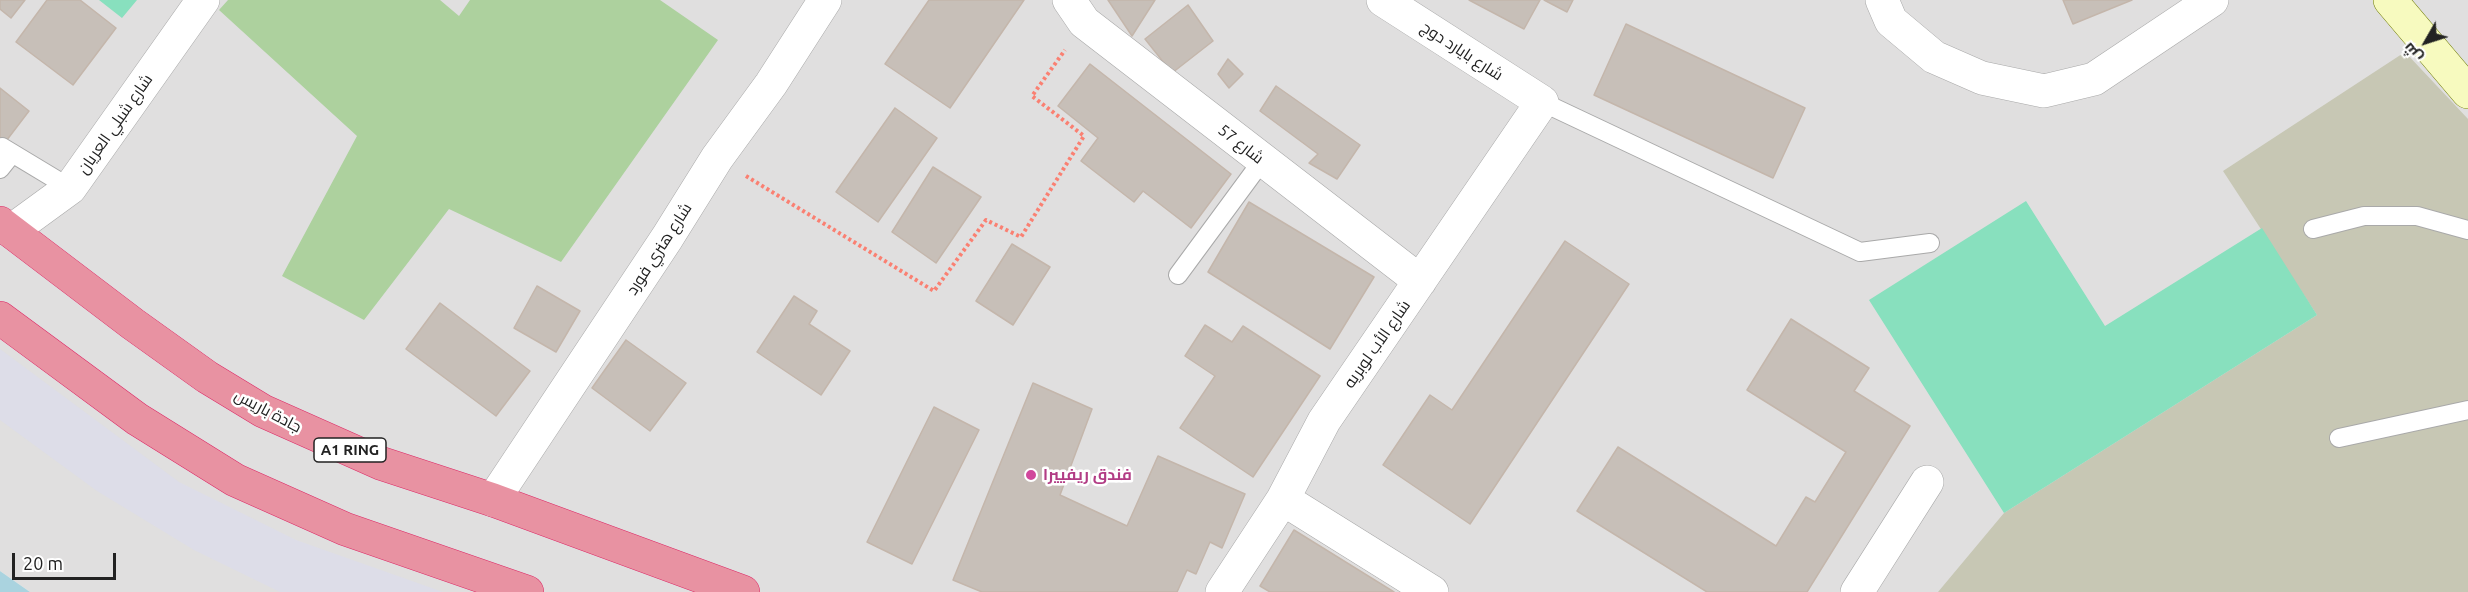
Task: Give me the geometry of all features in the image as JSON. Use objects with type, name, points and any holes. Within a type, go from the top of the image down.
[{"type":"highway","name":"جادة باريس","points":[[5,227],[188,363],[263,411],[380,463],[493,500],[743,592]]},
{"type":"highway","points":[[0,318],[137,419],[235,480],[345,529],[527,592]]},
{"type":"street","name":"شارع شبلي العريان","points":[[5,227],[70,188],[203,0]]},
{"type":"street","name":"شارع بايارد دوج","points":[[1383,0],[1542,102]]},
{"type":"street","points":[[1882,0],[1892,21],[1935,57],[1983,78],[2044,91],[2094,79],[2212,0]]},
{"type":"street","points":[[2390,0],[2468,92]]},
{"type":"street","name":"شارع هنري فورد","points":[[493,500],[667,238],[717,158],[771,84],[812,4]]},
{"type":"street","name":"شارع 57","points":[[1077,11],[1262,161],[1420,281]]},
{"type":"street","name":"شارع الأب لوبريه","points":[[1222,592],[1283,499],[1324,421],[1542,102]]},
{"type":"street","points":[[1857,592],[1927,482]]},
{"type":"street","points":[[1283,499],[1432,592]]},
{"type":"lane","points":[[1542,102],[1860,252],[1930,243]]},
{"type":"lane","points":[[0,169],[7,150],[70,188]]},
{"type":"lane","points":[[1178,275],[1262,161]]},
{"type":"lane","points":[[2313,230],[2364,216],[2417,216],[2468,230]]},
{"type":"lane","points":[[2339,438],[2468,410]]},
{"type":"path","points":[[717,158],[934,291],[986,220],[1021,237],[1084,136],[1032,96],[1077,11]]},
{"type":"shaded area","points":[[0,0],[2468,0],[2468,592],[30,592],[0,571]]},
{"type":"shaded area","points":[[2405,52],[2468,119],[2468,592],[1938,592],[2004,513],[2317,315],[2223,171]]},
{"type":"shaded area","points":[[0,349],[179,482],[296,540],[443,592],[280,592],[194,550],[97,491],[0,420]]},
{"type":"green space","points":[[99,0],[137,0],[122,18]]},
{"type":"green space","points":[[228,0],[440,0],[459,16],[470,0],[660,0],[718,40],[561,262],[449,209],[364,320],[282,276],[357,136],[219,10]]},
{"type":"green space","points":[[2026,201],[2105,326],[2262,228],[2317,315],[2004,513],[1869,300]]},
{"type":"water","points":[[0,571],[30,592],[0,592]]},
{"type":"building","points":[[0,0],[25,0],[11,18],[0,9]]},
{"type":"building","points":[[47,0],[80,0],[116,28],[73,85],[16,42]]},
{"type":"building","points":[[929,0],[1024,0],[950,108],[885,64]]},
{"type":"building","points":[[1108,0],[1155,0],[1132,36]]},
{"type":"building","points":[[1469,0],[1540,0],[1524,29]]},
{"type":"building","points":[[1544,0],[1573,0],[1567,12]]},
{"type":"building","points":[[2063,0],[2132,0],[2073,24]]},
{"type":"building","points":[[1188,5],[1213,41],[1172,73],[1145,39]]},
{"type":"building","points":[[1626,24],[1805,108],[1773,178],[1594,95]]},
{"type":"building","points":[[1228,59],[1243,74],[1229,88],[1218,74]]},
{"type":"building","points":[[1090,64],[1231,174],[1191,228],[1143,191],[1134,202],[1081,161],[1098,138],[1058,106]]},
{"type":"building","points":[[1276,86],[1360,145],[1337,179],[1309,163],[1318,154],[1260,111]]},
{"type":"building","points":[[0,88],[29,111],[0,149]]},
{"type":"building","points":[[895,108],[937,138],[878,222],[836,192]]},
{"type":"building","points":[[933,167],[981,197],[936,263],[892,232]]},
{"type":"building","points":[[1249,202],[1374,277],[1330,349],[1208,272]]},
{"type":"building","points":[[1565,241],[1629,284],[1470,524],[1383,465],[1430,395],[1452,410]]},
{"type":"building","points":[[1012,244],[1050,267],[1013,325],[976,301]]},
{"type":"building","points":[[537,286],[580,311],[556,352],[514,328]]},
{"type":"building","points":[[794,296],[817,311],[809,324],[850,351],[821,395],[757,352]]},
{"type":"building","points":[[440,303],[530,371],[496,416],[406,349]]},
{"type":"building","points":[[1791,319],[1869,368],[1854,391],[1910,426],[1807,592],[1707,592],[1577,511],[1618,447],[1776,546],[1806,497],[1815,502],[1846,452],[1747,390]]},
{"type":"building","points":[[1205,325],[1232,342],[1243,326],[1320,376],[1253,477],[1180,428],[1215,376],[1185,356]]},
{"type":"building","points":[[626,340],[686,383],[650,431],[592,388]]},
{"type":"building","name":"فندق ريفييرا","points":[[1033,383],[1092,409],[1060,495],[1127,526],[1158,456],[1245,494],[1222,548],[1210,542],[1196,574],[1187,570],[1177,592],[982,592],[953,580]]},
{"type":"building","points":[[934,407],[979,430],[912,564],[867,542]]},
{"type":"building","points":[[1294,530],[1394,592],[1270,592],[1260,586]]},
{"type":"place","name":"فندق ريفييرا","points":[[1031,475]]}]
